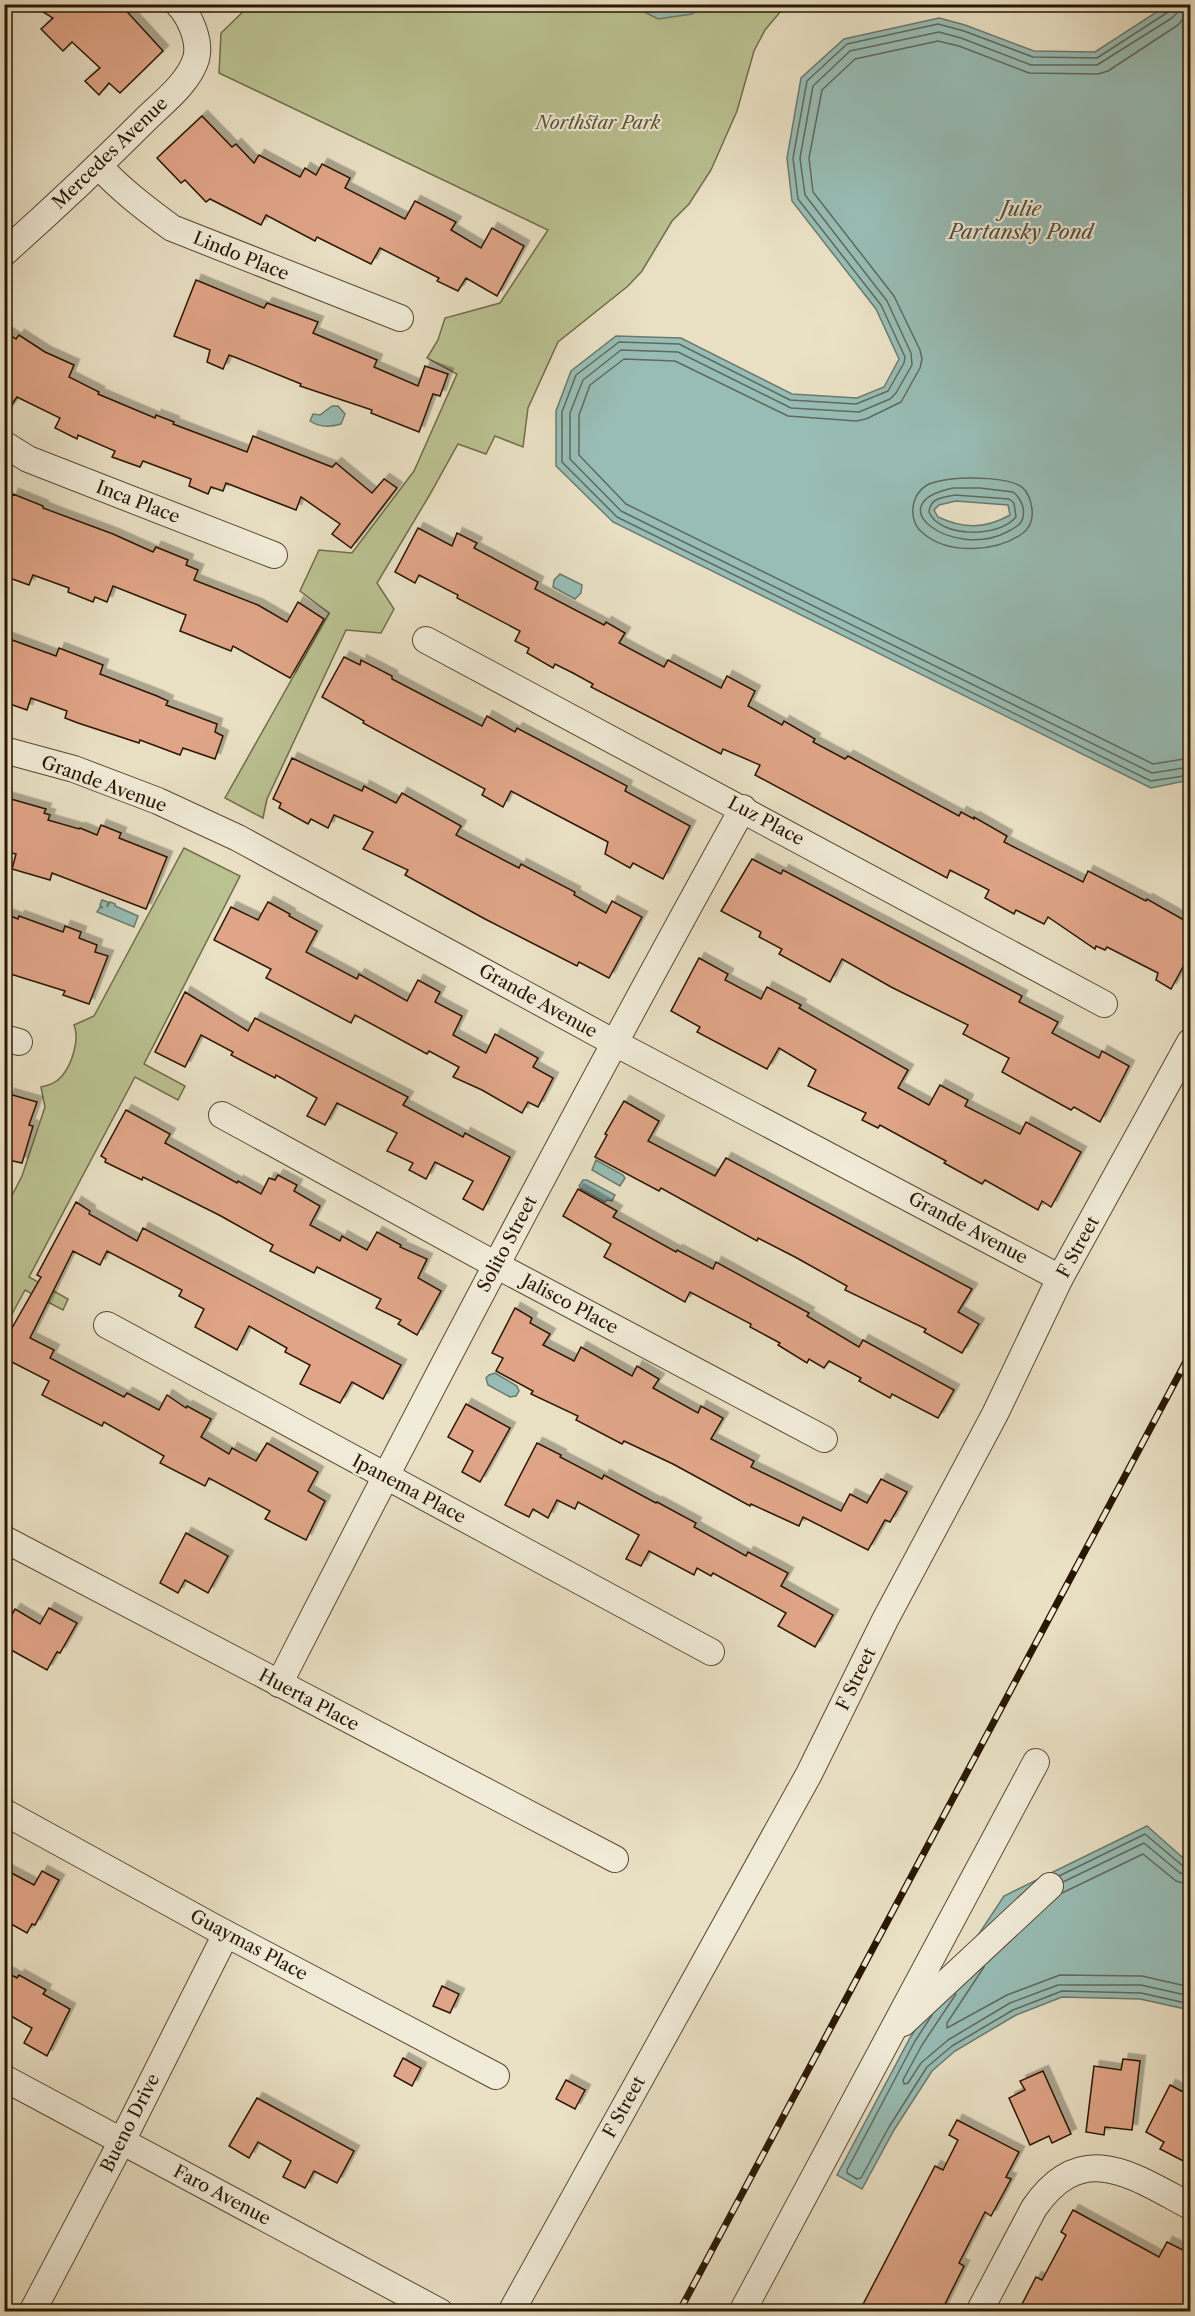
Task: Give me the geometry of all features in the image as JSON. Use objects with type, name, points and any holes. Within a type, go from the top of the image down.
[{"type":"street","name":"Mercedes Avenue","points":[[4,253],[99,166],[186,80],[197,58],[196,42],[191,24],[178,4]]},
{"type":"street","name":"Lindo Place","points":[[99,166],[112,181],[146,210],[172,228],[400,318]]},
{"type":"street","name":"Inca Place","points":[[4,444],[28,459],[274,555]]},
{"type":"street","name":"Luz Place","points":[[426,640],[743,808],[1104,1004]]},
{"type":"street","name":"Grande Avenue","points":[[4,750],[74,769],[158,801],[238,838],[613,1042],[1060,1278]]},
{"type":"street","name":"Solito Street","points":[[279,1684],[385,1476],[613,1042],[743,808]]},
{"type":"street","name":"F Street","points":[[511,2312],[809,1774],[885,1620],[995,1414],[1060,1278],[1191,1042]]},
{"type":"street","name":"Jalisco Place","points":[[222,1115],[496,1265],[824,1439]]},
{"type":"street","name":"Ipanema Place","points":[[107,1325],[711,1652]]},
{"type":"street","name":"Huerta Place","points":[[4,1539],[615,1859]]},
{"type":"street","points":[[742,2312],[1035,1762]]},
{"type":"street","name":"Guaymas Place","points":[[4,1812],[226,1934],[496,2076]]},
{"type":"street","points":[[889,2037],[1050,1886]]},
{"type":"street","name":"Bueno Drive","points":[[32,2312],[122,2141],[226,1934]]},
{"type":"street","name":"Faro Avenue","points":[[4,2078],[440,2312]]},
{"type":"street","points":[[979,2312],[1043,2194],[1056,2182],[1071,2174],[1087,2168],[1126,2172],[1191,2206]]},
{"type":"green space","name":"Northstar Park","points":[[250,5],[791,5],[781,11],[765,30],[754,51],[737,111],[711,170],[689,204],[672,221],[642,271],[628,286],[558,342],[528,408],[523,447],[495,436],[486,454],[458,444],[377,583],[394,609],[381,633],[346,630],[267,799],[263,818],[225,798],[329,613],[300,591],[319,550],[352,553],[414,471],[457,374],[427,358],[438,340],[445,318],[500,303],[548,230],[219,73],[221,33]]},
{"type":"green space","points":[[184,848],[240,876],[144,1064],[185,1086],[178,1100],[135,1077],[29,1277],[68,1299],[63,1310],[25,1290],[5,1327],[5,1209],[22,1176],[45,1107],[41,1087],[55,1082],[66,1071],[75,1044],[74,1025],[94,1016]]},
{"type":"water","name":"Julie Partansky Pond","points":[[1169,4],[1190,5],[1190,780],[1151,788],[613,522],[556,466],[556,411],[571,371],[616,336],[681,338],[792,394],[857,398],[884,387],[899,359],[876,309],[792,201],[787,158],[801,78],[844,39],[939,18],[965,25],[1034,51],[1095,52]],"holes":[[[956,501],[1008,505],[1010,515],[992,523],[974,526],[948,521],[938,517],[934,510],[939,505]]]},
{"type":"water","points":[[631,5],[705,5],[692,14],[658,19]]},
{"type":"water","points":[[332,406],[338,406],[345,414],[341,424],[325,426],[310,421],[313,414],[320,415]]},
{"type":"water","points":[[560,574],[582,585],[581,593],[575,599],[553,587],[554,580]]},
{"type":"water","points":[[102,900],[108,902],[107,907],[110,902],[138,916],[134,927],[97,912],[100,907],[103,908],[100,905]]},
{"type":"water","points":[[596,1160],[623,1175],[625,1178],[620,1186],[592,1170]]},
{"type":"water","points":[[583,1180],[615,1195],[612,1201],[605,1202],[581,1189],[579,1186]]},
{"type":"water","points":[[495,1373],[517,1386],[519,1391],[516,1396],[510,1397],[488,1385],[486,1378]]},
{"type":"water","points":[[1147,1826],[1190,1864],[1190,2010],[1140,1999],[1062,1997],[1016,2015],[955,2051],[932,2071],[894,2130],[862,2189],[837,2175],[910,2038],[1004,1896]]},
{"type":"building","points":[[30,4],[120,4],[163,51],[120,93],[109,83],[99,95],[85,81],[100,68],[72,42],[63,51],[41,29],[53,18]]},
{"type":"building","points":[[202,116],[232,147],[236,144],[254,163],[259,155],[300,177],[305,168],[316,175],[322,164],[350,178],[345,188],[405,219],[415,201],[456,222],[451,230],[481,248],[492,228],[524,246],[497,296],[466,278],[458,291],[437,281],[439,278],[380,248],[371,264],[317,237],[315,241],[266,215],[261,225],[210,199],[206,202],[185,180],[181,183],[157,158]]},
{"type":"building","points":[[196,280],[264,308],[267,303],[318,322],[313,333],[377,360],[374,367],[418,386],[425,366],[448,374],[440,396],[433,394],[419,432],[371,413],[372,410],[300,386],[301,384],[229,355],[223,369],[207,362],[210,350],[174,336]]},
{"type":"building","points":[[4,331],[16,339],[19,335],[45,352],[74,365],[69,377],[99,392],[98,394],[155,418],[156,415],[174,422],[173,424],[247,452],[253,436],[332,467],[336,463],[372,493],[384,479],[397,488],[351,548],[332,534],[340,524],[301,497],[296,510],[226,483],[223,491],[211,487],[208,494],[189,486],[191,479],[143,461],[140,467],[112,457],[115,451],[78,435],[77,439],[55,428],[60,418],[17,397],[4,416]]},
{"type":"building","points":[[13,494],[153,552],[156,547],[188,560],[186,565],[198,570],[194,580],[258,605],[287,622],[298,602],[324,619],[290,678],[233,646],[231,651],[180,631],[186,615],[113,586],[107,602],[95,597],[93,602],[68,592],[69,588],[33,575],[29,585],[4,576],[4,515]]},
{"type":"building","points":[[418,528],[452,546],[457,533],[477,543],[474,548],[538,582],[535,589],[604,625],[606,622],[625,633],[619,643],[664,667],[668,660],[721,688],[727,676],[755,691],[748,706],[782,725],[784,721],[815,739],[813,742],[845,759],[848,756],[959,816],[961,812],[974,819],[974,817],[1007,836],[1004,842],[1083,882],[1088,871],[1146,901],[1147,899],[1191,924],[1191,952],[1171,989],[1156,980],[1158,973],[1107,947],[1105,950],[1096,946],[1095,949],[1048,917],[1044,924],[1016,910],[1014,914],[985,898],[989,890],[950,870],[947,878],[755,775],[760,765],[723,749],[721,754],[591,687],[593,684],[573,673],[555,664],[553,668],[527,653],[529,648],[515,641],[520,631],[419,575],[415,583],[395,572]]},
{"type":"building","points":[[4,637],[56,656],[59,648],[103,665],[100,674],[168,701],[166,705],[217,724],[215,732],[223,736],[215,759],[183,748],[180,755],[140,740],[139,743],[78,723],[65,718],[67,711],[31,698],[27,710],[4,702]]},
{"type":"building","points":[[344,657],[360,665],[361,660],[392,676],[392,679],[482,726],[487,716],[515,732],[517,728],[627,786],[625,791],[690,826],[663,879],[633,863],[630,868],[605,854],[608,842],[511,791],[503,807],[482,795],[485,789],[363,723],[364,721],[322,697]]},
{"type":"building","points":[[292,758],[362,791],[364,786],[396,803],[402,793],[461,826],[456,835],[519,868],[521,864],[575,892],[574,895],[606,913],[612,901],[642,917],[609,978],[579,962],[577,966],[405,875],[408,870],[363,849],[373,832],[334,815],[328,828],[311,819],[308,824],[279,808],[281,803],[273,799]]},
{"type":"building","points":[[4,797],[46,809],[44,813],[50,815],[48,820],[97,835],[101,825],[121,833],[119,838],[167,857],[146,909],[52,873],[50,880],[12,869],[16,854],[4,851]]},
{"type":"building","points":[[752,859],[781,874],[783,870],[1022,996],[1019,1002],[1058,1022],[1052,1033],[1099,1058],[1102,1051],[1129,1066],[1100,1122],[1074,1107],[1071,1110],[1002,1072],[1009,1058],[963,1034],[968,1025],[891,987],[842,959],[830,982],[779,954],[782,949],[759,937],[761,932],[721,911]]},
{"type":"building","points":[[268,902],[317,931],[306,952],[357,979],[359,974],[407,1001],[418,980],[440,992],[435,1002],[462,1016],[453,1035],[486,1053],[495,1034],[538,1058],[533,1067],[553,1078],[538,1107],[528,1102],[522,1113],[482,1090],[453,1077],[459,1067],[429,1051],[427,1054],[355,1015],[351,1023],[266,978],[271,969],[214,940],[231,907],[258,920]]},
{"type":"building","points":[[8,915],[18,919],[19,916],[63,932],[65,926],[81,932],[79,938],[97,945],[95,952],[108,956],[89,1004],[63,995],[65,991],[4,972],[4,927]]},
{"type":"building","points":[[699,958],[728,974],[725,980],[761,999],[767,987],[801,1005],[799,1008],[908,1070],[898,1088],[929,1105],[940,1085],[968,1100],[965,1106],[1020,1134],[1026,1122],[1081,1152],[1051,1207],[1042,1201],[1038,1210],[985,1180],[982,1184],[944,1163],[946,1161],[880,1125],[878,1128],[862,1120],[866,1113],[808,1086],[816,1070],[779,1048],[767,1069],[697,1032],[700,1027],[671,1011]]},
{"type":"building","points":[[185,992],[248,1031],[255,1018],[408,1097],[403,1105],[463,1137],[465,1133],[510,1157],[483,1210],[463,1199],[473,1181],[435,1162],[426,1179],[409,1170],[413,1163],[387,1151],[397,1133],[337,1103],[325,1125],[307,1116],[317,1098],[276,1075],[275,1078],[231,1055],[233,1052],[201,1035],[185,1067],[155,1052]]},
{"type":"building","points":[[9,1094],[37,1102],[29,1125],[33,1126],[22,1163],[4,1159],[4,1098],[7,1099]]},
{"type":"building","points":[[624,1101],[659,1121],[648,1141],[715,1176],[726,1158],[972,1289],[958,1312],[979,1324],[962,1353],[924,1332],[926,1329],[845,1290],[847,1286],[795,1257],[758,1238],[757,1241],[661,1188],[659,1191],[595,1157]]},
{"type":"building","points":[[126,1110],[170,1134],[165,1143],[261,1194],[269,1178],[275,1180],[278,1175],[297,1185],[294,1191],[320,1206],[310,1225],[340,1241],[342,1236],[367,1250],[377,1232],[401,1245],[400,1247],[427,1259],[418,1278],[441,1291],[417,1335],[398,1324],[401,1320],[376,1308],[381,1299],[317,1267],[314,1273],[270,1251],[273,1245],[219,1215],[143,1177],[142,1180],[105,1162],[106,1159],[101,1156]]},
{"type":"building","points":[[578,1189],[617,1211],[613,1217],[676,1252],[677,1250],[713,1269],[716,1262],[809,1313],[807,1316],[859,1347],[863,1340],[954,1390],[938,1418],[892,1394],[890,1398],[859,1381],[861,1378],[829,1361],[824,1368],[809,1359],[807,1363],[778,1345],[780,1343],[750,1327],[751,1324],[690,1292],[685,1302],[604,1257],[611,1244],[563,1216]]},
{"type":"building","points":[[76,1202],[90,1211],[89,1214],[137,1241],[143,1228],[401,1365],[383,1399],[352,1382],[340,1403],[300,1384],[310,1365],[285,1352],[287,1348],[249,1326],[237,1350],[195,1327],[204,1309],[179,1296],[182,1290],[107,1251],[100,1265],[73,1251],[30,1338],[54,1350],[50,1358],[124,1397],[127,1393],[159,1410],[167,1395],[186,1408],[187,1406],[211,1419],[201,1437],[229,1454],[232,1448],[256,1461],[267,1443],[318,1472],[308,1491],[325,1501],[306,1540],[265,1519],[270,1511],[209,1478],[205,1486],[160,1463],[164,1456],[104,1422],[102,1426],[42,1395],[49,1381],[4,1358],[4,1342],[41,1277],[37,1275]]},
{"type":"building","points":[[515,1308],[532,1318],[530,1323],[550,1334],[543,1345],[574,1361],[581,1347],[632,1376],[637,1366],[659,1379],[653,1388],[698,1413],[701,1406],[723,1418],[711,1439],[754,1461],[751,1467],[841,1511],[850,1494],[867,1503],[881,1479],[907,1492],[890,1522],[885,1520],[868,1550],[803,1517],[799,1526],[751,1504],[750,1506],[673,1464],[624,1441],[622,1444],[576,1420],[578,1416],[531,1394],[533,1391],[496,1371],[503,1358],[492,1353]]},
{"type":"building","points":[[466,1404],[510,1428],[480,1482],[462,1472],[473,1451],[448,1437]]},
{"type":"building","points":[[537,1443],[602,1479],[604,1475],[696,1523],[694,1527],[746,1556],[748,1552],[788,1573],[781,1586],[833,1615],[815,1647],[778,1626],[786,1613],[713,1573],[711,1576],[697,1568],[694,1575],[649,1551],[641,1566],[626,1559],[639,1535],[578,1502],[575,1509],[557,1500],[548,1518],[533,1509],[529,1517],[505,1505]]},
{"type":"building","points":[[186,1533],[228,1556],[208,1593],[185,1580],[178,1593],[160,1583]]},
{"type":"building","points":[[49,1608],[77,1623],[60,1653],[57,1652],[47,1670],[4,1646],[4,1628],[15,1609],[40,1624]]},
{"type":"building","points":[[4,1869],[34,1885],[42,1871],[59,1880],[35,1925],[32,1924],[27,1933],[4,1920]]},
{"type":"building","points":[[4,1971],[17,1978],[19,1975],[46,1990],[43,1994],[70,2009],[47,2056],[24,2043],[32,2028],[4,2012]]},
{"type":"building","points":[[442,1986],[459,1994],[450,2013],[433,2006]]},
{"type":"building","points":[[403,2058],[421,2068],[412,2086],[394,2076]]},
{"type":"building","points":[[1123,2059],[1140,2061],[1132,2130],[1105,2127],[1104,2135],[1086,2132],[1094,2066],[1121,2070]]},
{"type":"building","points":[[1043,2071],[1071,2134],[1052,2143],[1049,2136],[1030,2145],[1009,2098],[1025,2090],[1020,2081]]},
{"type":"building","points":[[566,2080],[585,2090],[575,2109],[556,2099]]},
{"type":"building","points":[[1170,2085],[1191,2096],[1191,2165],[1160,2149],[1164,2142],[1146,2132]]},
{"type":"building","points":[[257,2098],[354,2151],[337,2183],[314,2171],[305,2188],[283,2177],[291,2161],[258,2142],[249,2158],[229,2146]]},
{"type":"building","points":[[957,2120],[1019,2152],[1006,2177],[1011,2179],[991,2216],[985,2212],[959,2263],[964,2266],[941,2312],[859,2312],[935,2166],[943,2170],[958,2140],[949,2135]]},
{"type":"building","points":[[1073,2210],[1159,2257],[1167,2242],[1191,2254],[1191,2312],[1018,2312],[1036,2277],[1042,2280],[1066,2235],[1061,2232]]},
{"type":"railway","points":[[679,2312],[1190,1354]]}]
